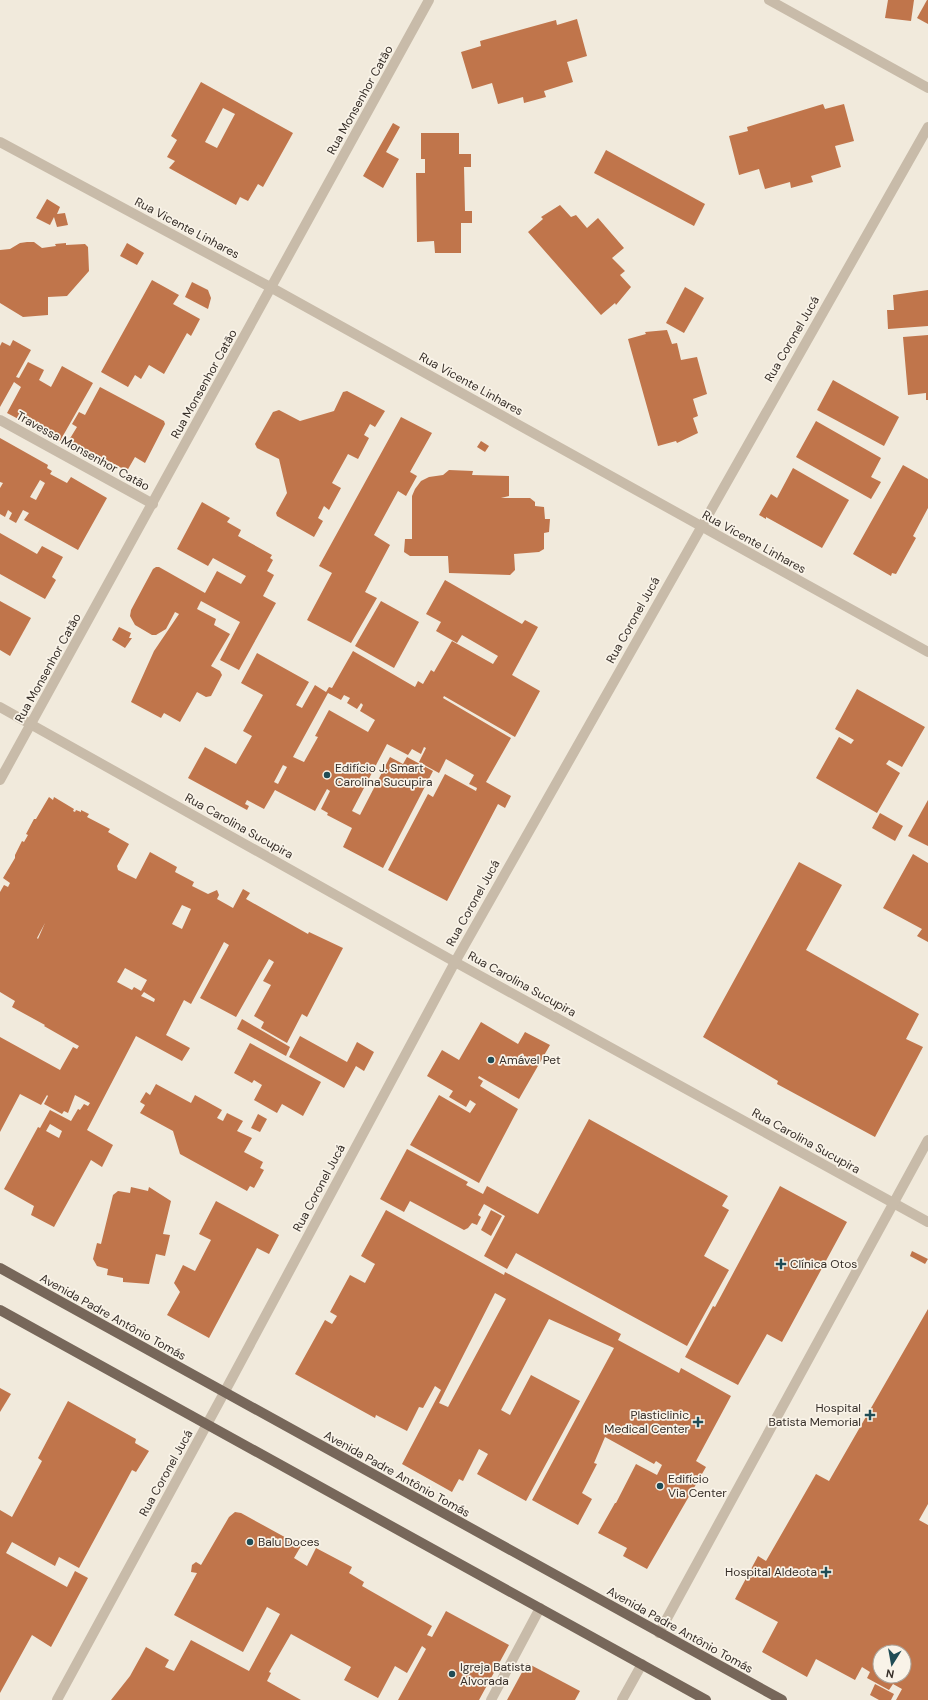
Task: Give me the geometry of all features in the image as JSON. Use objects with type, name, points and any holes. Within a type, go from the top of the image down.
[{"type":"main road","name":"Avenida Padre Antônio Tomás","points":[[0,1268],[224,1394],[782,1700]]},
{"type":"main road","points":[[0,1310],[706,1700]]},
{"type":"street","name":"Rua Monsenhor Catão","points":[[0,780],[430,0]]},
{"type":"street","points":[[769,0],[928,88]]},
{"type":"street","name":"Rua Coronel Jucá","points":[[57,1700],[224,1394],[455,962],[928,126]]},
{"type":"street","name":"Rua Vicente Linhares","points":[[0,142],[272,288],[700,527],[928,652]]},
{"type":"street","name":"Travessa Monsenhor Catão","points":[[0,420],[153,504]]},
{"type":"street","name":"Rua Carolina Sucupira","points":[[0,707],[455,962],[928,1222]]},
{"type":"street","points":[[659,1633],[928,1140]]},
{"type":"street","points":[[491,1700],[540,1608]]},
{"type":"street","points":[[622,1700],[642,1664]]},
{"type":"building","points":[[888,0],[914,0],[911,21],[885,18]]},
{"type":"building","points":[[928,0],[928,24],[917,18]]},
{"type":"building","points":[[577,19],[587,56],[567,62],[573,82],[544,91],[546,97],[524,103],[523,97],[498,104],[492,83],[472,89],[461,52],[481,46],[480,41],[556,20],[557,25]]},
{"type":"building","points":[[201,82],[293,133],[263,187],[258,184],[248,201],[240,197],[236,205],[169,168],[175,161],[167,157],[177,140],[171,136]],"holes":[[[223,108],[235,114],[217,148],[205,142]]]},
{"type":"building","points":[[823,104],[825,109],[844,104],[854,141],[835,146],[841,167],[811,176],[813,182],[791,188],[790,182],[765,189],[759,169],[739,175],[729,136],[748,131],[747,127]]},
{"type":"building","points":[[393,123],[400,127],[386,152],[399,159],[383,188],[363,176]]},
{"type":"building","points":[[421,133],[459,133],[459,154],[471,154],[471,167],[464,167],[465,211],[472,211],[472,223],[461,223],[461,253],[435,253],[434,241],[417,242],[416,173],[425,173],[425,159],[421,159]]},
{"type":"building","points":[[606,150],[705,204],[694,226],[594,173]]},
{"type":"building","points":[[47,199],[60,207],[57,214],[65,213],[68,225],[57,227],[54,217],[50,225],[36,218]]},
{"type":"building","points":[[560,205],[571,217],[576,215],[587,228],[598,218],[624,248],[612,258],[625,271],[620,275],[631,287],[616,305],[615,303],[601,315],[528,232],[543,219],[541,217]]},
{"type":"building","points":[[34,242],[42,248],[56,246],[55,244],[66,243],[66,245],[85,244],[88,247],[89,271],[67,296],[48,297],[48,315],[23,317],[0,303],[0,250],[10,249],[20,243]]},
{"type":"building","points":[[127,243],[144,253],[137,265],[120,256]]},
{"type":"building","points":[[152,280],[179,295],[173,304],[200,319],[191,336],[187,333],[164,374],[149,365],[141,379],[135,375],[128,387],[101,372]]},
{"type":"building","points":[[192,282],[208,290],[211,298],[208,309],[185,297]]},
{"type":"building","points":[[685,287],[704,298],[684,333],[666,323]]},
{"type":"building","points":[[928,290],[928,326],[888,329],[887,310],[894,310],[893,295]]},
{"type":"building","points":[[667,330],[672,344],[677,343],[681,360],[697,357],[707,394],[693,399],[698,416],[693,418],[698,433],[677,443],[676,441],[658,446],[628,339],[646,334],[645,332]]},
{"type":"building","points":[[928,335],[928,400],[926,400],[926,393],[908,395],[903,337]]},
{"type":"building","points":[[13,340],[31,350],[16,377],[19,378],[28,362],[44,370],[39,380],[51,387],[62,366],[93,383],[60,441],[7,413],[21,387],[14,382],[0,407],[0,346],[2,342],[10,346]]},
{"type":"building","points":[[833,380],[899,417],[884,446],[817,410]]},
{"type":"building","points":[[100,387],[164,421],[165,424],[145,463],[135,457],[127,471],[90,451],[86,455],[66,445],[77,427],[72,424],[79,412],[85,415]]},
{"type":"building","points":[[347,391],[385,411],[375,427],[370,424],[364,435],[369,438],[358,459],[348,454],[332,483],[341,488],[329,510],[324,506],[318,518],[323,521],[314,537],[277,516],[276,513],[287,493],[279,459],[257,448],[255,444],[273,412],[279,410],[300,421],[334,411],[343,392]]},
{"type":"building","points":[[401,417],[432,433],[410,472],[417,476],[406,496],[398,491],[374,535],[390,545],[365,592],[377,598],[351,643],[307,620],[332,573],[319,566]]},
{"type":"building","points":[[816,421],[881,458],[871,477],[881,482],[871,499],[796,457]]},
{"type":"building","points":[[0,438],[48,465],[47,468],[52,471],[50,474],[67,483],[71,477],[107,498],[78,550],[24,520],[29,513],[23,510],[16,523],[9,519],[12,513],[8,510],[5,517],[0,514],[0,488],[3,483],[0,482]],"holes":[[[40,480],[45,483],[36,500],[30,497]]]},
{"type":"building","points":[[481,441],[489,446],[485,452],[477,447]]},
{"type":"building","points":[[903,465],[928,479],[928,508],[913,536],[916,538],[896,574],[892,573],[891,576],[853,554]]},
{"type":"building","points":[[793,468],[849,500],[822,548],[766,517],[766,519],[759,515],[771,494],[777,498]]},
{"type":"building","points":[[449,470],[473,471],[472,475],[509,476],[509,496],[501,498],[530,498],[535,502],[535,506],[544,507],[545,519],[550,519],[549,532],[544,533],[544,549],[539,552],[514,554],[515,570],[510,575],[449,573],[448,556],[410,556],[404,552],[405,539],[412,539],[412,496],[415,489],[421,481],[429,477],[443,475]]},
{"type":"building","points":[[202,502],[230,518],[227,522],[241,530],[238,536],[272,555],[270,558],[273,560],[267,571],[274,575],[263,596],[276,603],[239,670],[220,660],[240,622],[201,601],[197,609],[216,619],[214,625],[230,634],[211,666],[220,671],[222,675],[211,696],[206,697],[197,692],[180,722],[164,713],[161,718],[131,702],[154,651],[179,614],[175,612],[166,629],[156,635],[152,635],[135,625],[130,616],[131,610],[153,569],[156,567],[159,567],[205,593],[217,571],[241,584],[246,576],[213,558],[208,566],[177,549]]},
{"type":"building","points":[[0,533],[37,554],[42,546],[63,557],[52,577],[56,580],[45,599],[0,574]]},
{"type":"building","points":[[445,580],[522,624],[525,620],[538,627],[512,675],[540,691],[515,737],[444,696],[443,698],[511,738],[486,782],[511,796],[505,808],[498,804],[447,901],[388,870],[428,794],[433,797],[445,774],[476,791],[477,788],[469,784],[474,775],[446,759],[439,773],[419,762],[426,748],[424,747],[421,754],[412,749],[408,755],[387,744],[352,811],[360,815],[390,757],[403,764],[407,757],[433,771],[383,868],[343,847],[352,828],[327,815],[328,813],[321,809],[330,791],[327,789],[315,811],[275,790],[264,809],[247,800],[245,804],[249,806],[247,810],[188,778],[205,747],[236,764],[252,736],[243,731],[263,695],[241,683],[257,653],[309,682],[296,705],[302,708],[315,685],[326,692],[329,687],[332,688],[353,651],[415,687],[418,681],[423,684],[431,670],[434,672],[452,641],[493,664],[498,656],[462,635],[457,643],[436,631],[441,622],[426,614]],"holes":[[[328,693],[341,700],[344,695],[350,698],[347,703],[357,709],[361,703],[363,705],[360,711],[375,720],[368,732],[329,710],[315,736],[318,737],[304,762],[293,757]],[[283,765],[287,767],[278,784],[274,782]]]},
{"type":"building","points":[[0,601],[31,618],[10,656],[0,650]]},
{"type":"building","points":[[381,601],[419,622],[394,668],[355,646]]},
{"type":"building","points":[[119,627],[131,633],[129,638],[132,638],[125,648],[112,640]]},
{"type":"building","points":[[857,689],[925,727],[902,767],[889,760],[886,764],[900,773],[877,813],[816,778],[839,737],[851,744],[854,740],[835,729]]},
{"type":"building","points":[[49,797],[53,800],[54,797],[74,809],[73,811],[75,812],[76,810],[81,812],[81,810],[89,814],[87,817],[110,829],[108,832],[129,844],[117,866],[118,870],[136,879],[150,852],[177,867],[175,872],[194,882],[192,886],[208,894],[217,890],[219,895],[217,899],[233,908],[243,889],[250,893],[246,899],[308,934],[309,932],[343,948],[307,1017],[302,1014],[287,1043],[261,1028],[264,1022],[254,1016],[271,985],[263,981],[274,962],[269,959],[236,1017],[200,998],[229,945],[224,942],[191,1004],[184,1000],[166,1035],[190,1048],[182,1061],[136,1036],[87,1130],[113,1145],[102,1167],[91,1160],[54,1227],[31,1215],[34,1206],[4,1189],[38,1127],[40,1128],[50,1110],[71,1121],[78,1109],[80,1110],[84,1104],[88,1106],[90,1103],[75,1095],[68,1113],[64,1111],[62,1114],[44,1104],[48,1096],[47,1095],[41,1105],[20,1094],[0,1132],[0,1037],[60,1070],[73,1047],[77,1049],[79,1046],[12,1007],[15,1001],[0,992],[0,892],[4,885],[8,887],[10,883],[3,878],[15,858],[22,841],[24,842],[28,835],[26,834],[34,819],[36,819]],"holes":[[[182,905],[191,909],[182,929],[172,924]],[[45,923],[38,939],[37,938]],[[125,968],[147,980],[141,991],[134,987],[132,990],[117,982]],[[144,992],[155,999],[154,1002],[141,996]],[[50,1124],[62,1131],[59,1138],[46,1131]]]},
{"type":"building","points":[[928,800],[928,846],[908,836]]},
{"type":"building","points":[[880,813],[903,826],[895,841],[872,828]]},
{"type":"building","points":[[913,854],[928,863],[928,942],[917,936],[922,929],[883,908]]},
{"type":"building","points":[[799,862],[842,885],[806,950],[919,1014],[906,1039],[923,1047],[875,1137],[777,1084],[778,1081],[703,1037]]},
{"type":"building","points":[[242,1019],[290,1047],[286,1056],[237,1029]]},
{"type":"building","points":[[481,1022],[518,1044],[525,1032],[550,1045],[519,1099],[479,1076],[478,1078],[483,1081],[480,1086],[518,1109],[479,1183],[410,1145],[439,1095],[470,1113],[476,1104],[470,1100],[466,1107],[449,1097],[453,1091],[427,1076],[442,1050],[459,1060]]},
{"type":"building","points":[[300,1036],[347,1062],[357,1042],[374,1052],[364,1071],[356,1066],[344,1088],[289,1057]]},
{"type":"building","points":[[250,1043],[321,1082],[303,1116],[282,1104],[277,1113],[254,1100],[262,1085],[254,1080],[252,1083],[234,1073]]},
{"type":"building","points":[[156,1084],[191,1103],[195,1095],[222,1110],[217,1118],[223,1121],[227,1113],[243,1121],[237,1131],[252,1138],[244,1152],[263,1162],[260,1168],[264,1170],[254,1188],[250,1186],[247,1191],[180,1154],[173,1131],[140,1113],[145,1105],[140,1102],[146,1092],[150,1095]]},
{"type":"building","points":[[258,1114],[267,1119],[260,1132],[251,1128]]},
{"type":"building","points":[[589,1119],[728,1196],[722,1206],[729,1210],[704,1256],[729,1270],[687,1346],[516,1253],[507,1269],[484,1256],[505,1216],[484,1204],[478,1215],[481,1217],[477,1225],[472,1223],[464,1230],[410,1201],[404,1212],[380,1199],[407,1149],[468,1182],[466,1185],[483,1194],[487,1186],[538,1214]]},
{"type":"building","name":"Clínica Otos","points":[[780,1186],[847,1222],[782,1342],[767,1334],[738,1385],[685,1357],[713,1306],[715,1307]]},
{"type":"building","points":[[131,1187],[148,1191],[149,1187],[171,1201],[163,1234],[170,1235],[165,1256],[156,1254],[149,1284],[123,1282],[123,1278],[107,1275],[108,1269],[97,1266],[93,1259],[97,1243],[101,1244],[113,1195],[118,1191],[130,1193]]},
{"type":"building","points":[[216,1201],[279,1235],[269,1254],[257,1248],[209,1338],[167,1315],[180,1292],[174,1283],[183,1265],[195,1271],[211,1240],[199,1234]]},
{"type":"building","points":[[386,1210],[504,1275],[505,1272],[621,1334],[618,1340],[679,1373],[681,1368],[731,1396],[696,1461],[706,1467],[647,1569],[623,1556],[627,1548],[598,1533],[616,1503],[636,1464],[657,1475],[662,1465],[656,1461],[654,1464],[605,1437],[594,1463],[597,1464],[582,1493],[592,1499],[578,1525],[532,1500],[614,1348],[549,1319],[501,1410],[510,1415],[531,1375],[580,1401],[526,1501],[477,1474],[488,1454],[479,1449],[463,1481],[459,1479],[452,1492],[402,1464],[441,1390],[435,1386],[423,1408],[419,1407],[407,1431],[376,1415],[375,1418],[295,1374],[325,1320],[332,1324],[337,1316],[330,1312],[350,1275],[365,1283],[375,1264],[361,1256]],"holes":[[[495,1293],[506,1299],[448,1407],[439,1403]]]},
{"type":"building","points":[[491,1210],[502,1216],[491,1236],[481,1230]]},
{"type":"building","points":[[912,1251],[928,1259],[925,1264],[910,1256]]},
{"type":"building","name":"Hospital Aldeota","points":[[928,1309],[928,1504],[919,1520],[928,1525],[928,1700],[896,1700],[902,1689],[893,1684],[912,1684],[912,1644],[872,1644],[872,1681],[867,1678],[870,1672],[862,1667],[855,1680],[816,1659],[807,1677],[762,1652],[778,1622],[735,1599],[758,1556],[766,1561],[816,1474],[829,1481]]},
{"type":"building","points":[[0,1388],[11,1394],[0,1412]]},
{"type":"building","points":[[68,1401],[136,1439],[135,1443],[149,1451],[136,1472],[132,1470],[79,1568],[59,1557],[55,1566],[12,1542],[6,1553],[67,1587],[75,1571],[88,1578],[51,1647],[32,1635],[0,1693],[0,1510],[12,1517],[42,1461],[38,1458]]},
{"type":"building","points":[[235,1512],[241,1513],[301,1546],[294,1558],[307,1566],[316,1548],[352,1567],[349,1573],[364,1582],[362,1586],[432,1626],[427,1635],[432,1637],[446,1611],[509,1645],[479,1700],[398,1700],[426,1649],[422,1646],[407,1673],[395,1666],[378,1698],[344,1680],[351,1667],[291,1634],[269,1672],[271,1673],[267,1681],[301,1700],[111,1700],[130,1676],[146,1647],[169,1660],[165,1667],[174,1671],[191,1640],[249,1671],[280,1614],[267,1607],[243,1652],[174,1615],[197,1573],[191,1572],[192,1565],[196,1562],[201,1565],[229,1517]]},
{"type":"building","points":[[527,1663],[580,1691],[575,1700],[507,1700]]},
{"type":"building","points":[[875,1684],[894,1694],[891,1700],[879,1700],[870,1695]]},
{"type":"building","name":"Hospital Aldeota","points":[[878,1684],[893,1684],[889,1690]]},
{"type":"place","name":"Edifício J. Smart Carolina Sucupira","points":[[327,775]]},
{"type":"place","name":"Amável Pet","points":[[491,1060]]},
{"type":"place","name":"Clínica Otos","points":[[781,1264]]},
{"type":"place","name":"Hospital Batista Memorial","points":[[870,1415]]},
{"type":"place","name":"Plasticlinic Medical Center","points":[[698,1422]]},
{"type":"place","name":"Edifício Via Center","points":[[660,1486]]},
{"type":"place","name":"Balu Doces","points":[[250,1542]]},
{"type":"place","name":"Hospital Aldeota","points":[[826,1572]]},
{"type":"place","name":"Igreja Batista Alvorada","points":[[452,1674]]}]
